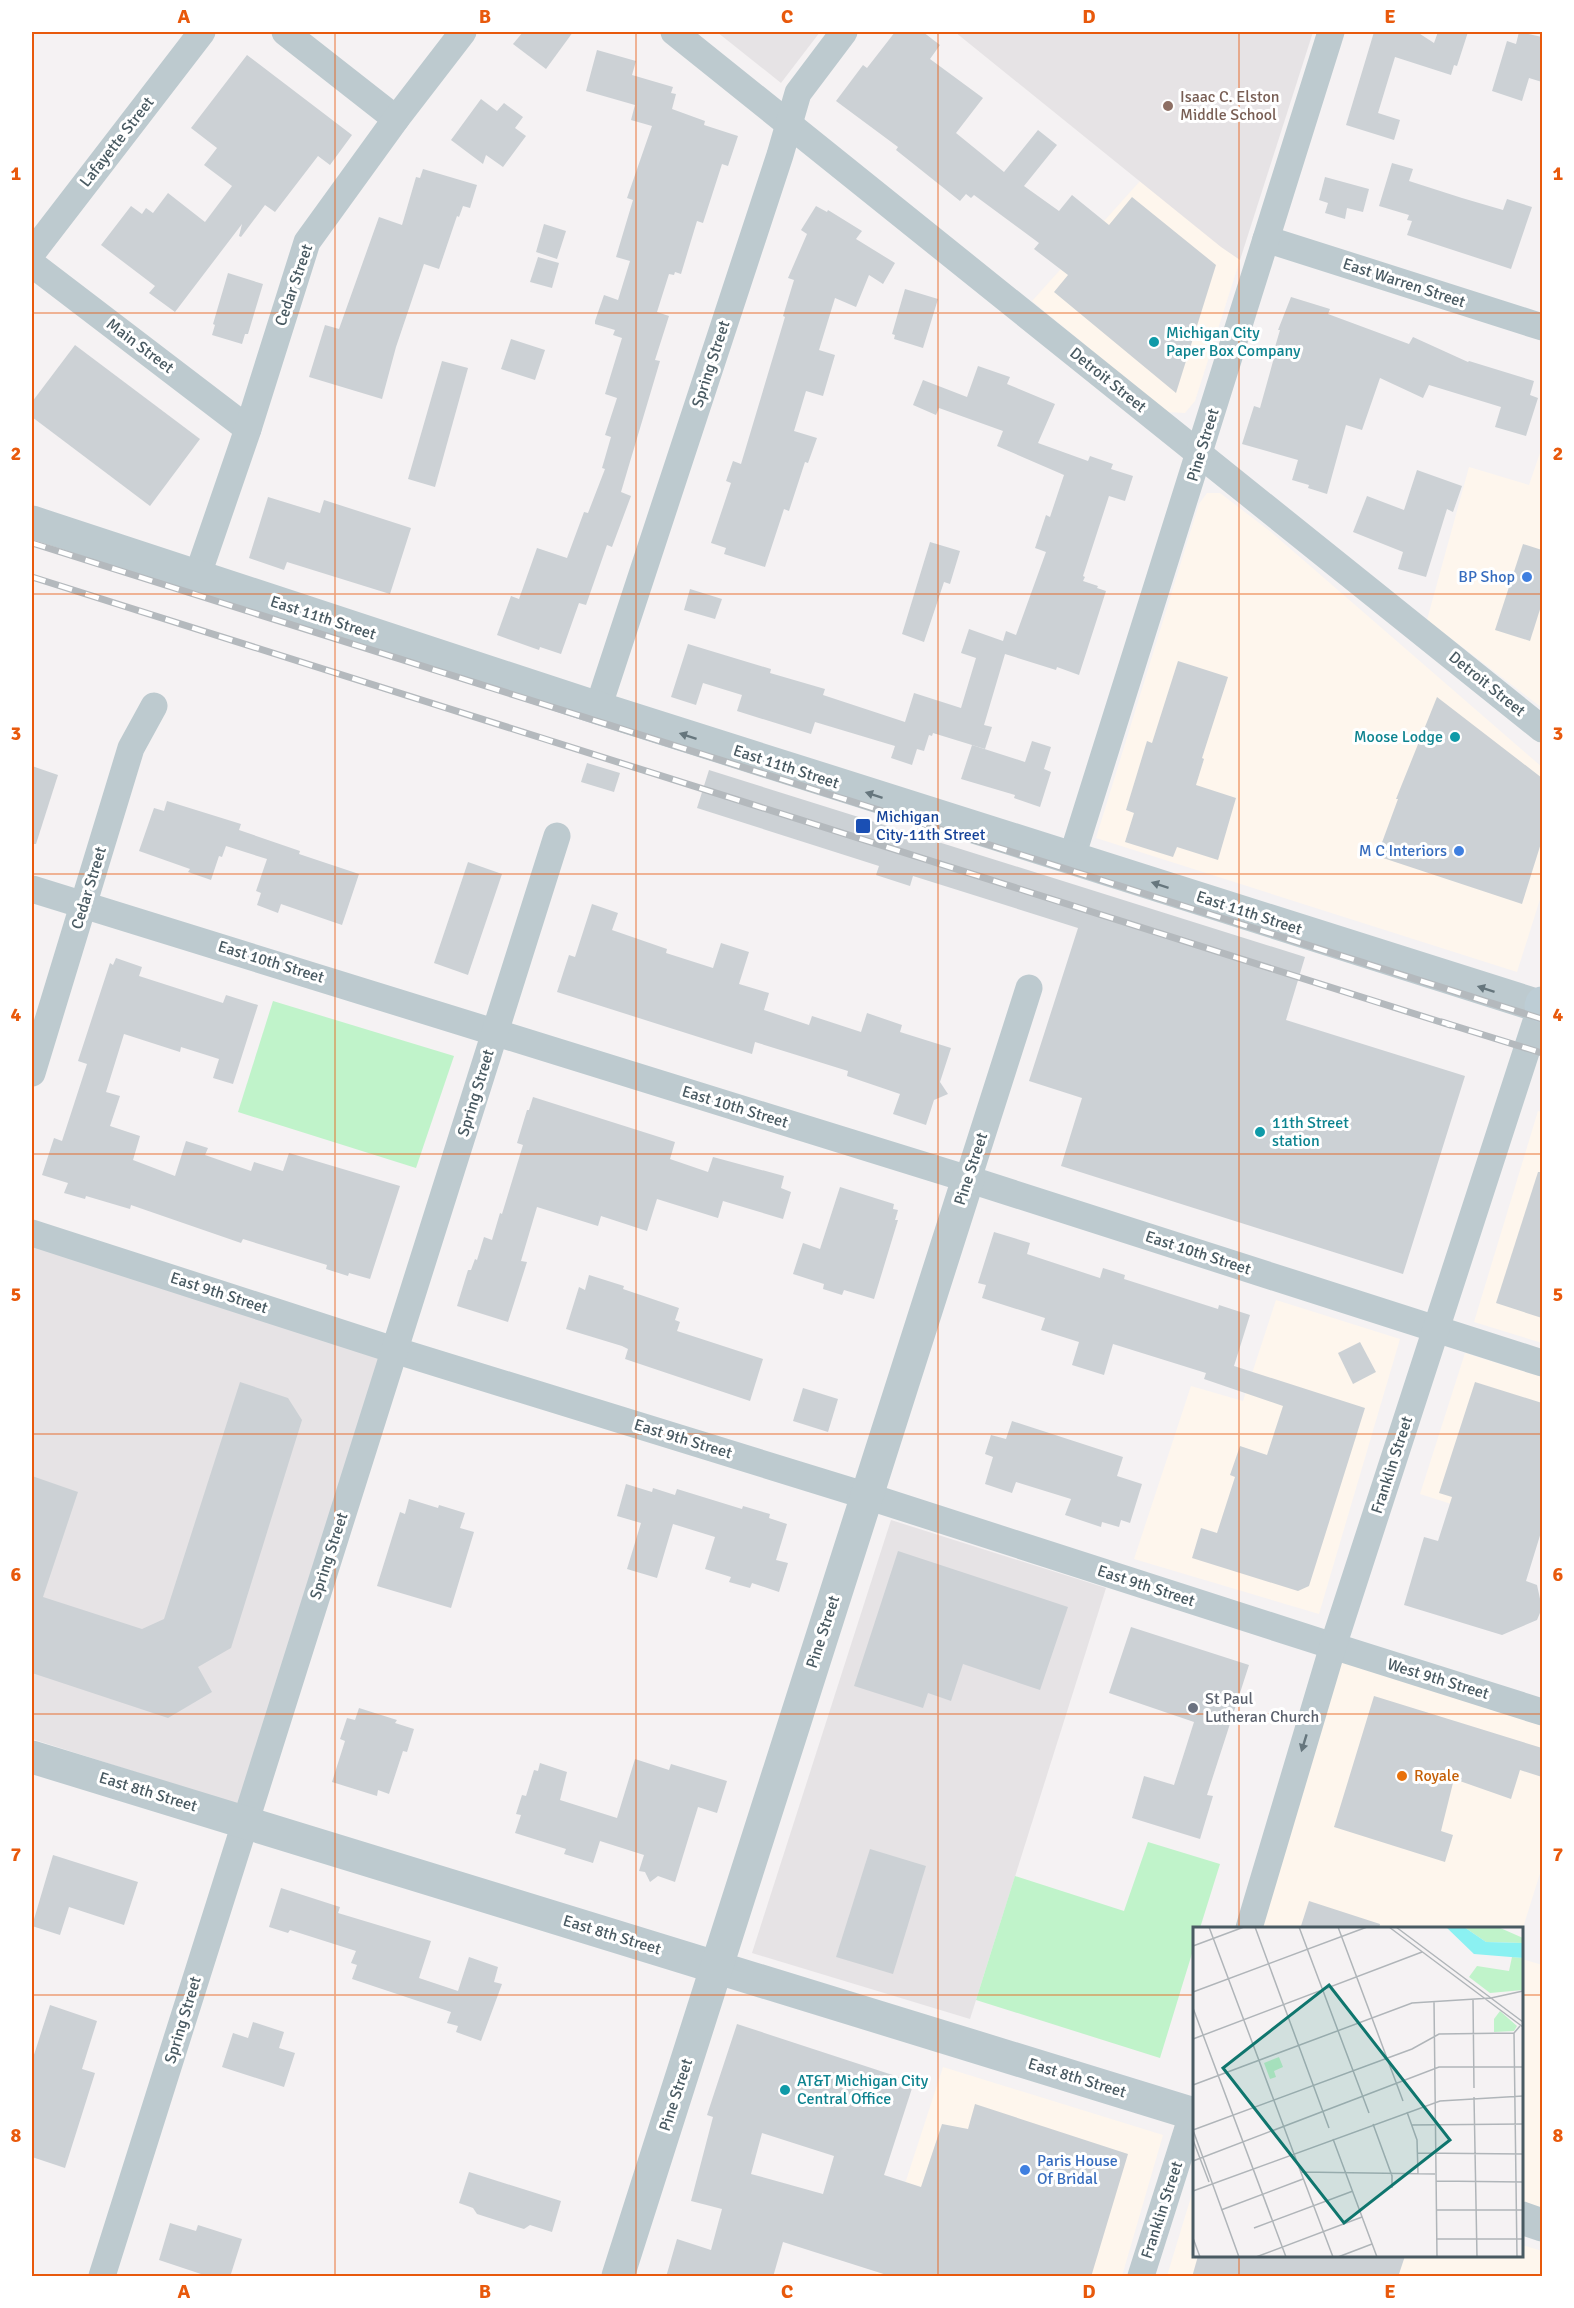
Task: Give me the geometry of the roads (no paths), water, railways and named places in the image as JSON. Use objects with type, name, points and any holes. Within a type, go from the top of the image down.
[{"type":"street","name":"Lafayette Street","points":[[32,253],[202,32]]},
{"type":"street","points":[[285,32],[396,119]]},
{"type":"street","name":"Cedar Street","points":[[197,576],[248,429],[307,243],[396,119],[463,32]]},
{"type":"street","name":"Detroit Street","points":[[674,32],[1542,729]]},
{"type":"street","name":"Spring Street","points":[[598,708],[798,93],[844,32]]},
{"type":"street","name":"Pine Street","points":[[1072,857],[1331,32]]},
{"type":"street","name":"East Warren Street","points":[[1266,239],[1542,327]]},
{"type":"street","name":"Main Street","points":[[32,264],[248,429]]},
{"type":"street","name":"East 11th Street","points":[[32,522],[598,708],[1542,1005]]},
{"type":"street","name":"Cedar Street","points":[[32,1073],[131,748],[154,706]]},
{"type":"street","name":"Spring Street","points":[[102,2277],[557,836]]},
{"type":"street","name":"East 10th Street","points":[[32,889],[968,1179],[1542,1363]]},
{"type":"street","name":"Pine Street","points":[[618,2277],[1029,988]]},
{"type":"street","name":"Franklin Street","points":[[1250,1927],[1333,1646],[1542,1005]]},
{"type":"street","name":"East 9th Street","points":[[32,1233],[394,1350],[867,1496],[1333,1646]]},
{"type":"street","name":"West 9th Street","points":[[1333,1646],[1542,1712]]},
{"type":"street","name":"East 8th Street","points":[[32,1757],[1193,2112]]},
{"type":"street","name":"Franklin Street","points":[[1141,2277],[1193,2115]]},
{"type":"street","points":[[1523,2219],[1542,2225]]},
{"type":"railway","points":[[32,543],[1542,1019]]},
{"type":"railway","points":[[32,577],[1450,1025]]},
{"type":"railway","points":[[1442,1022],[1542,1053]]},
{"type":"place","name":"Isaac C. Elston Middle School","points":[[1168,106]]},
{"type":"place","name":"Michigan City Paper Box Company","points":[[1154,342]]},
{"type":"place","name":"BP Shop","points":[[1527,577]]},
{"type":"place","name":"Moose Lodge","points":[[1455,737]]},
{"type":"place","name":"Michigan City-11th Street","points":[[863,826]]},
{"type":"place","name":"M C Interiors","points":[[1459,851]]},
{"type":"place","name":"11th Street station","points":[[1260,1132]]},
{"type":"place","name":"St Paul Lutheran Church","points":[[1193,1708]]},
{"type":"place","name":"Royale","points":[[1402,1776]]},
{"type":"place","name":"AT&T Michigan City Central Office","points":[[785,2090]]},
{"type":"place","name":"Paris House Of Bridal","points":[[1025,2170]]}]
